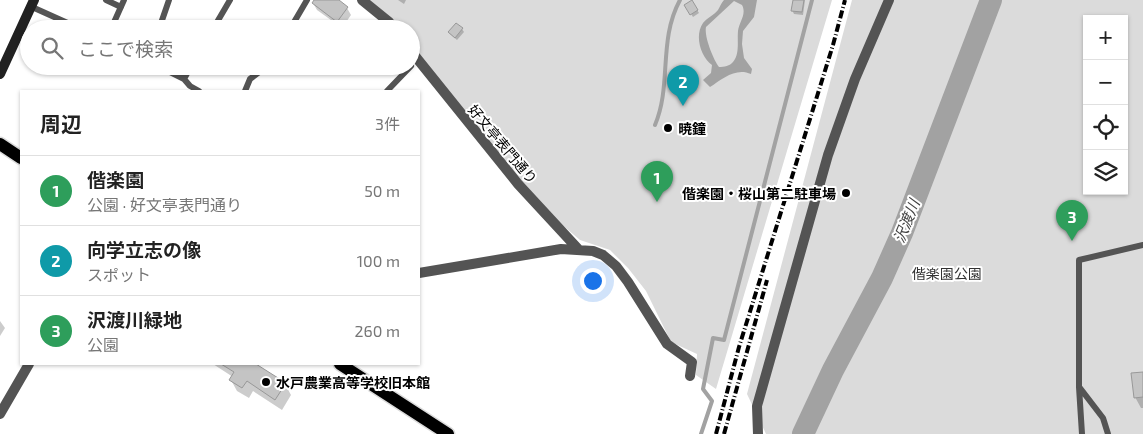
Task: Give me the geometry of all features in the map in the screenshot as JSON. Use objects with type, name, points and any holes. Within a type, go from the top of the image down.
[{"type":"main road","points":[[25,20],[33,3]]},
{"type":"main road","points":[[0,74],[20,31]]},
{"type":"main road","points":[[0,144],[20,157]]},
{"type":"main road","points":[[342,365],[448,434]]},
{"type":"street","points":[[362,0],[387,20]]},
{"type":"street","points":[[758,434],[756,406],[828,155],[889,0]]},
{"type":"street","name":"好文亭表門通り","points":[[420,68],[518,184],[579,250]]},
{"type":"street","points":[[420,273],[561,249],[579,250],[603,255],[616,266],[667,344],[692,362],[690,376]]},
{"type":"street","points":[[0,414],[28,365]]},
{"type":"lane","points":[[106,0],[121,7]]},
{"type":"lane","points":[[115,20],[124,0]]},
{"type":"lane","points":[[162,20],[169,0]]},
{"type":"lane","points":[[218,20],[230,0]]},
{"type":"lane","points":[[295,20],[307,0]]},
{"type":"lane","points":[[33,3],[64,20]]},
{"type":"lane","points":[[176,75],[197,90]]},
{"type":"lane","points":[[184,79],[186,75]]},
{"type":"lane","points":[[245,90],[250,79],[255,75]]},
{"type":"lane","points":[[388,90],[400,75]]},
{"type":"lane","points":[[1082,434],[1079,260],[1143,245]]},
{"type":"lane","points":[[1080,388],[1104,418],[1108,434]]},
{"type":"green space","points":[[369,0],[832,0],[716,389],[696,375],[697,354],[671,342],[646,291],[628,268],[610,250],[580,240],[560,223],[519,179],[420,55],[420,20],[392,20]]},
{"type":"green space","name":"偕楽園公園","points":[[852,0],[1143,0],[1143,434],[766,434],[747,394]]},
{"type":"shaded area","points":[[724,0],[757,0],[754,17],[743,31],[742,44],[744,58],[752,69],[751,74],[745,72],[735,73],[710,87],[703,80],[711,73],[712,65],[702,52],[699,34],[703,23],[718,10]],"holes":[[[734,1],[742,5],[744,12],[738,31],[737,55],[733,62],[719,67],[714,59],[706,36],[706,27]]]},
{"type":"shaded area","points":[[988,0],[1000,0],[992,11],[982,32],[975,30]]},
{"type":"building","points":[[314,0],[339,0],[348,7],[338,20],[334,20],[312,3]]},
{"type":"building","points":[[692,0],[698,10],[690,15],[684,5]]},
{"type":"building","points":[[793,0],[804,0],[802,12],[791,11]]},
{"type":"building","points":[[456,23],[463,28],[455,38],[448,32]]},
{"type":"building","name":"水戸農業高等学校旧本館","points":[[223,365],[258,365],[286,383],[275,400],[247,381],[242,388],[229,380],[234,372]]},
{"type":"building","points":[[1143,372],[1143,397],[1134,398],[1131,373]]},
{"type":"waterway","points":[[655,125],[663,94],[669,31],[673,15],[680,0]]},
{"type":"waterway","points":[[701,434],[712,401],[703,389],[713,338],[724,340],[812,0]]},
{"type":"waterway","name":"沢渡川","points":[[803,434],[833,370],[882,278],[902,233],[991,0]]},
{"type":"railway","points":[[716,434],[739,347],[833,45],[845,0]]},
{"type":"railway","points":[[724,434],[767,280]]},
{"type":"place","name":"向学立志の像","points":[[683,106]]},
{"type":"place","name":"暁鐘","points":[[668,128]]},
{"type":"place","name":"偕楽園・桜山第二駐車場","points":[[846,193]]},
{"type":"place","name":"偕楽園","points":[[657,202]]},
{"type":"place","name":"沢渡川緑地","points":[[1072,241]]},
{"type":"place","name":"水戸農業高等学校旧本館","points":[[266,382]]}]
